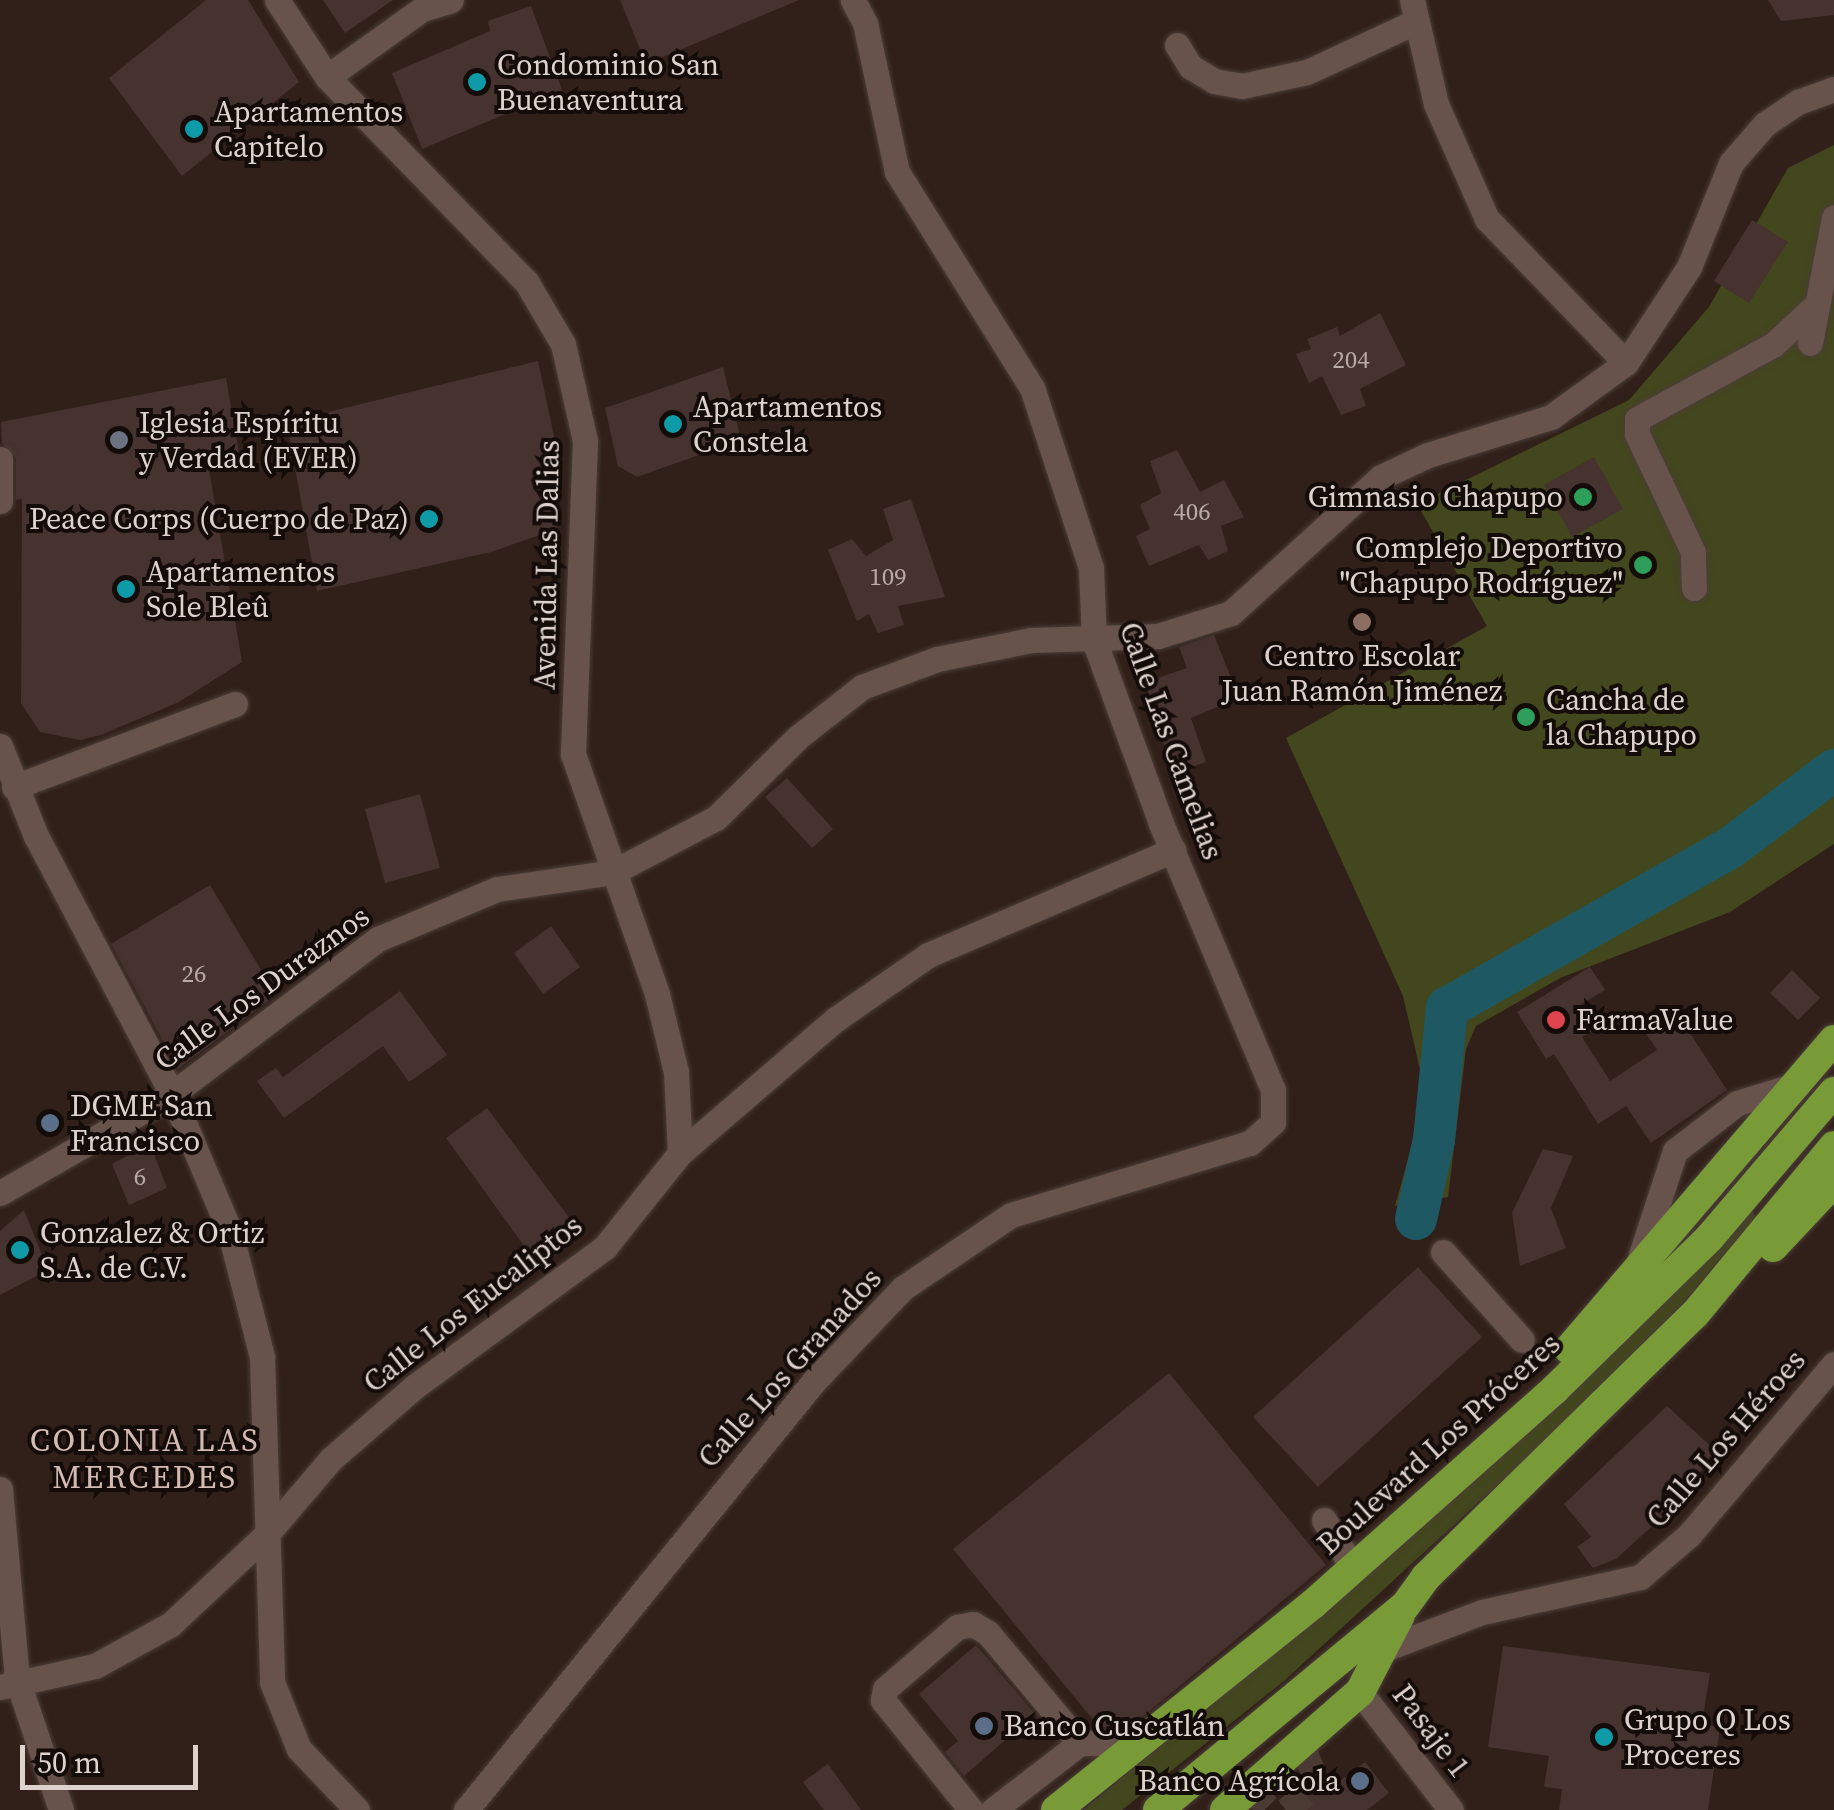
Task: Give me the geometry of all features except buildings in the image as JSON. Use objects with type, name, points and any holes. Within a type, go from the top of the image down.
[{"type":"highway","points":[[1438,1496],[1834,1040]]},
{"type":"highway","points":[[1796,1085],[1828,1100]]},
{"type":"highway","name":"Boulevard Los Próceres","points":[[1056,1810],[1438,1496],[1697,1250],[1828,1100]]},
{"type":"highway","points":[[1695,1314],[1834,1146]]},
{"type":"highway","points":[[1230,1808],[1360,1692],[1405,1606],[1426,1577],[1695,1314],[1765,1255],[1834,1182]]},
{"type":"highway","points":[[1158,1810],[1405,1606]]},
{"type":"street","name":"Avenida Las Dalias","points":[[277,0],[327,77],[527,283],[563,344],[585,441],[574,754],[657,994],[678,1104],[680,1153]]},
{"type":"street","points":[[327,77],[422,9],[451,0]]},
{"type":"street","name":"Calle Las Camelias","points":[[853,0],[864,23],[896,172],[1032,388],[1091,568],[1094,640],[1173,850],[1273,1090],[1273,1122]]},
{"type":"street","points":[[1177,45],[1191,67],[1214,82],[1242,86],[1307,72],[1416,6],[1436,104],[1487,220],[1626,363]]},
{"type":"street","name":"Calle Los Duraznos","points":[[0,1193],[172,1094],[378,939],[497,889],[613,872],[716,818],[798,737],[862,687],[937,659],[993,648],[1158,636],[1231,613],[1382,477],[1428,455],[1551,417],[1626,363],[1689,267],[1731,163],[1765,124],[1798,102],[1834,89]]},
{"type":"street","points":[[1810,343],[1834,217]]},
{"type":"street","points":[[1694,588],[1693,552],[1638,434],[1637,419],[1773,346],[1816,304]]},
{"type":"street","points":[[0,460],[0,501]]},
{"type":"street","points":[[14,787],[235,704]]},
{"type":"street","points":[[0,746],[14,787],[172,1094],[230,1232],[262,1357],[272,1682],[299,1748],[357,1810]]},
{"type":"street","name":"Calle Los Eucaliptos","points":[[9,1683],[94,1666],[171,1624],[267,1534],[330,1459],[414,1387],[604,1247],[680,1153],[836,1019],[928,955],[1173,850]]},
{"type":"street","points":[[1635,1270],[1676,1151],[1737,1104],[1796,1085]]},
{"type":"street","points":[[678,1104],[717,1118]]},
{"type":"street","name":"Calle Los Granados","points":[[466,1810],[756,1451],[903,1288],[1010,1215],[1250,1144],[1273,1122]]},
{"type":"street","points":[[1443,1252],[1522,1340]]},
{"type":"street","name":"Calle Los Héroes","points":[[1384,1650],[1482,1612],[1622,1585],[1657,1566],[1834,1364]]},
{"type":"street","points":[[0,1489],[9,1683],[61,1810]]},
{"type":"street","points":[[1324,1520],[1354,1568]]},
{"type":"street","points":[[970,1810],[883,1700],[885,1689],[956,1627],[974,1624],[988,1633],[1080,1743]]},
{"type":"street","name":"Pasaje 1","points":[[1360,1692],[1451,1810]]},
{"type":"street","points":[[993,1810],[1080,1743],[1140,1742]]},
{"type":"green space","name":"Complejo Deportivo \"Chapupo Rodríguez\"","points":[[1834,145],[1834,844],[1730,912],[1560,978],[1476,1026],[1466,1049],[1448,1197],[1395,1206],[1426,1095],[1403,996],[1286,738],[1487,626],[1417,504],[1629,400],[1709,307],[1788,168]]},
{"type":"green space","points":[[1752,1211],[1756,1217],[1682,1304],[1531,1454],[1284,1681],[1122,1810],[1083,1810],[1342,1597]]},
{"type":"waterway","points":[[1416,1219],[1434,1140],[1447,1008],[1730,848],[1834,770]]},
{"type":"tunnel","points":[[1286,1810],[1313,1788],[1314,1773],[1302,1745]]},
{"type":"tunnel","points":[[1250,1789],[1272,1810]]},
{"type":"place","name":"Condominio San Buenaventura","points":[[477,82]]},
{"type":"place","name":"Apartamentos Capitelo","points":[[194,129]]},
{"type":"place","name":"Apartamentos Constela","points":[[673,424]]},
{"type":"place","name":"Iglesia Espíritu y Verdad (EVER)","points":[[119,440]]},
{"type":"place","name":"Gimnasio Chapupo","points":[[1583,497]]},
{"type":"place","name":"Peace Corps (Cuerpo de Paz)","points":[[429,519]]},
{"type":"place","name":"Complejo Deportivo \"Chapupo Rodríguez\"","points":[[1643,565]]},
{"type":"place","name":"Apartamentos Sole Bleû","points":[[126,589]]},
{"type":"place","name":"Centro Escolar Juan Ramón Jiménez","points":[[1362,622]]},
{"type":"place","name":"Cancha de la Chapupo","points":[[1526,717]]},
{"type":"place","name":"FarmaValue","points":[[1556,1020]]},
{"type":"place","name":"DGME San Francisco","points":[[50,1123]]},
{"type":"place","name":"Gonzalez & Ortiz S.A. de C.V.","points":[[20,1250]]},
{"type":"place","name":"Banco Cuscatlán","points":[[984,1726]]},
{"type":"place","name":"Grupo Q Los Proceres","points":[[1604,1737]]},
{"type":"place","name":"Banco Agrícola","points":[[1360,1781]]},
{"type":"district","name":"COLONIA LAS MERCEDES","points":[[145,1460]]}]
